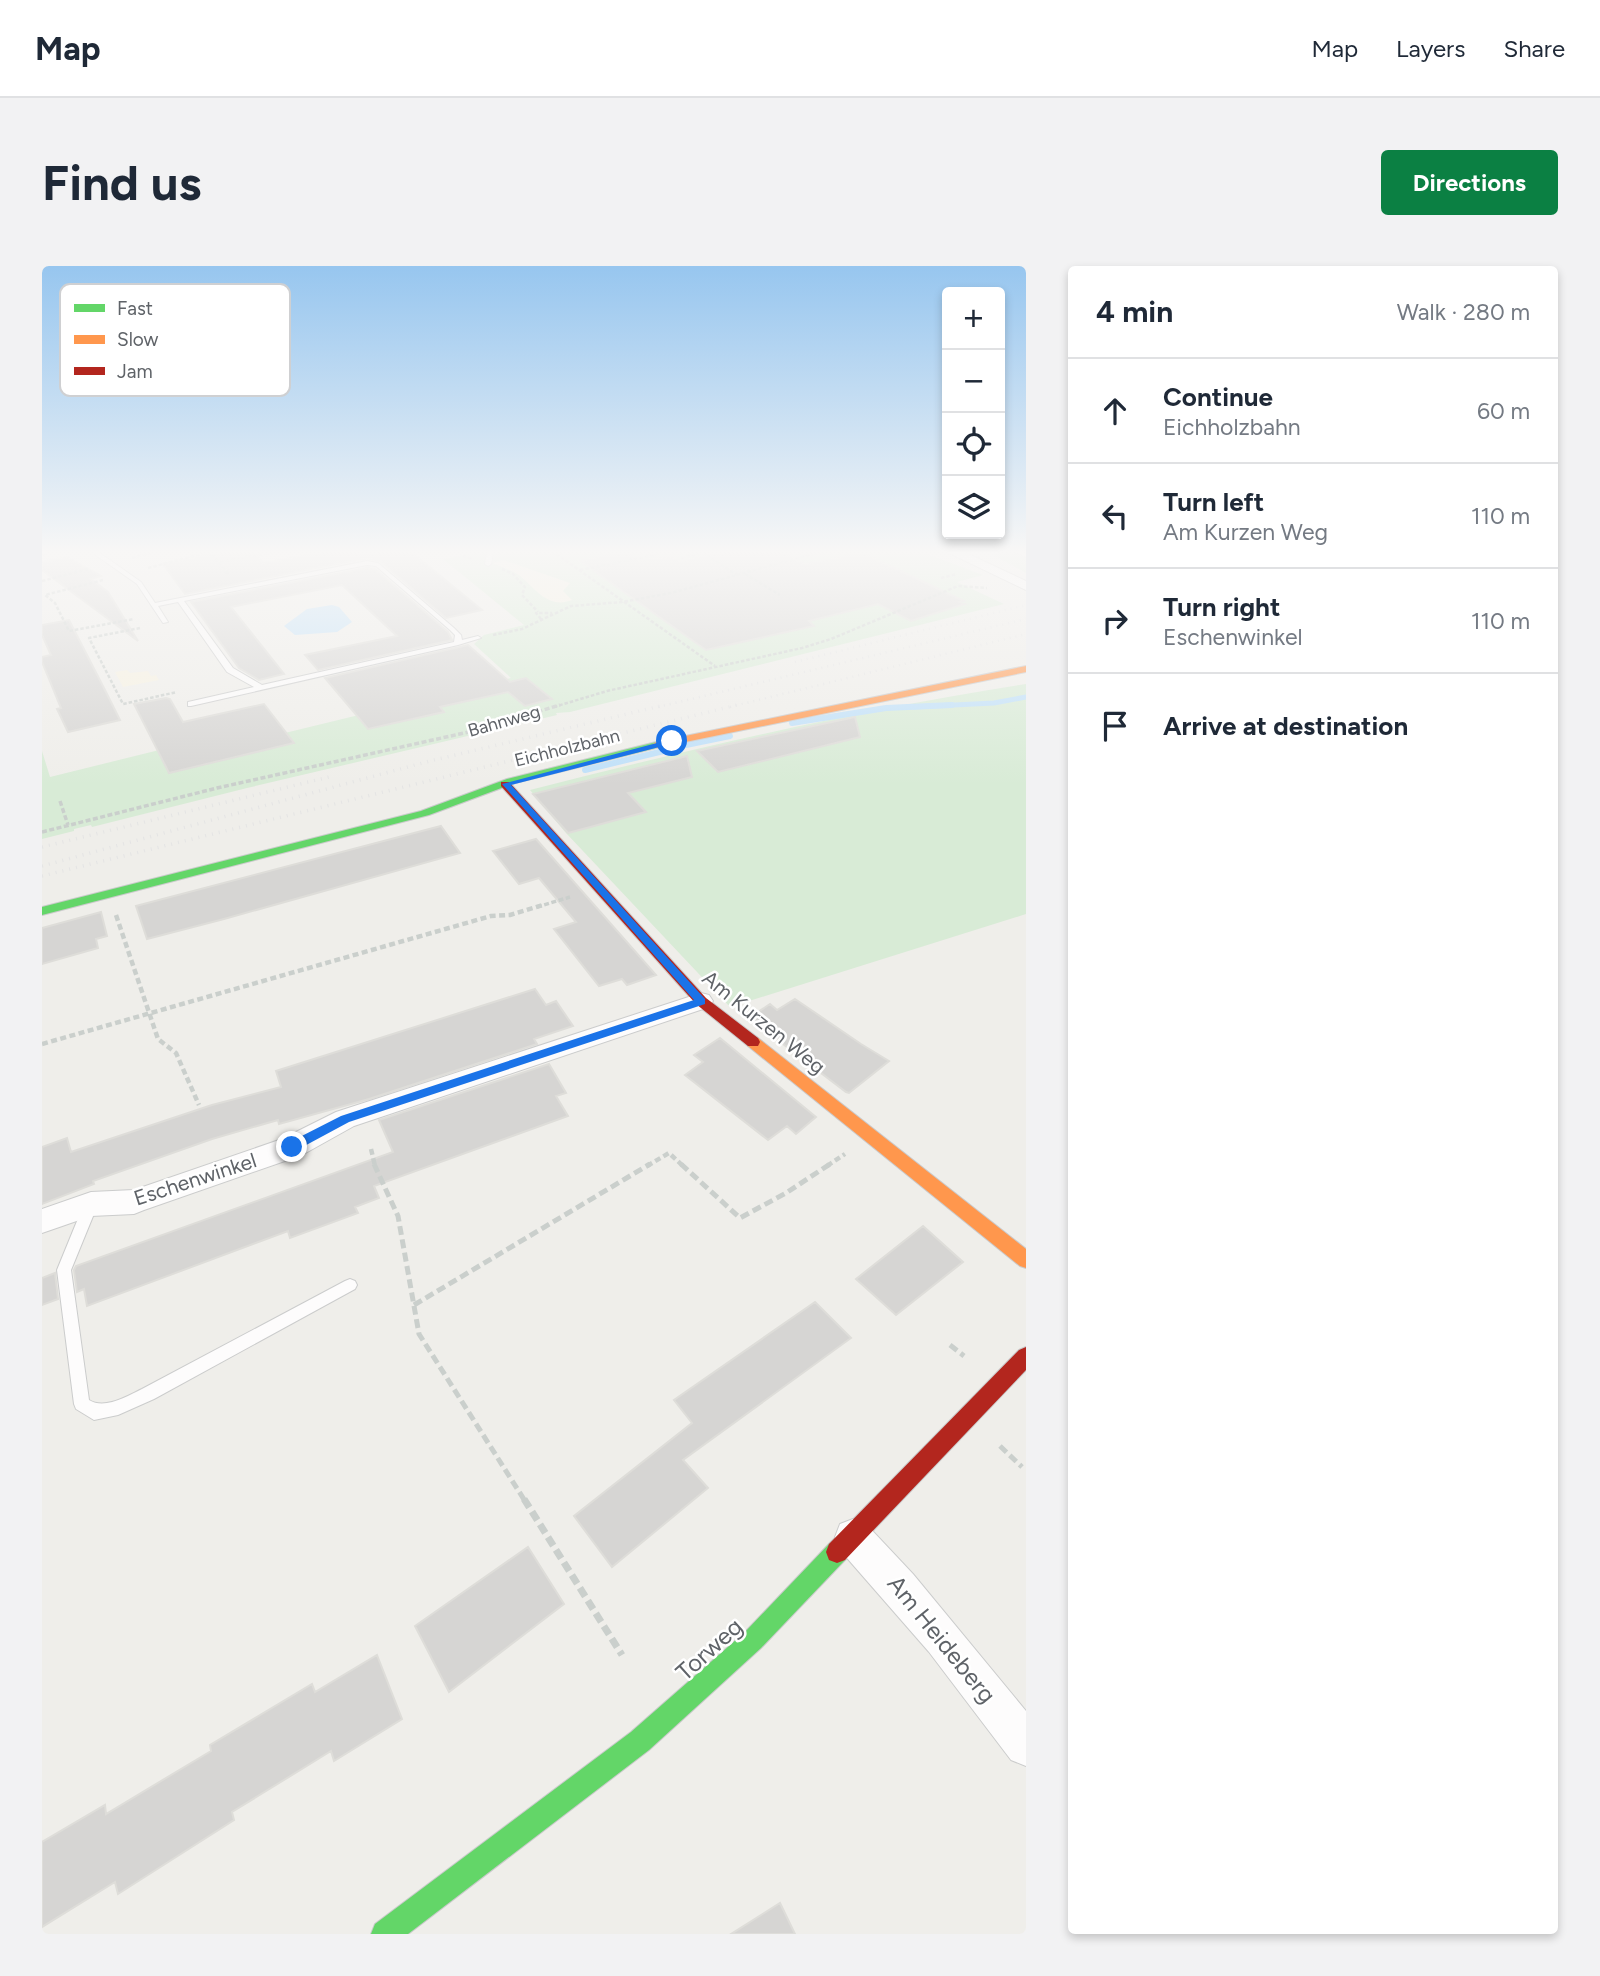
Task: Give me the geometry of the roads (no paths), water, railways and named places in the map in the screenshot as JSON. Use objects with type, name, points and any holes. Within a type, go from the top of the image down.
[{"type":"street","name":"Eichholzbahn","points":[[42,911],[425,813],[506,784],[683,739],[1026,669]]},
{"type":"street","name":"Am Kurzen Weg","points":[[506,784],[701,1001],[1026,1259]]},
{"type":"street","name":"Eschenwinkel","points":[[42,1221],[91,1204],[134,1202],[292,1147],[345,1119],[701,1001]]},
{"type":"street","name":"Torweg","points":[[385,1934],[640,1741],[753,1640],[996,1384],[1026,1356]]},
{"type":"street","name":"Am Heideberg","points":[[853,1537],[905,1591],[965,1663],[1026,1745]]},
{"type":"lane","points":[[200,629],[230,670],[261,688]]},
{"type":"lane","points":[[452,629],[458,635],[458,643]]},
{"type":"lane","points":[[191,704],[478,638]]},
{"type":"lane","points":[[91,1204],[64,1270],[82,1404],[94,1412],[112,1410],[148,1394],[350,1285]]},
{"type":"water","points":[[287,629],[342,629],[337,632],[295,635]]},
{"type":"waterway","points":[[914,707],[994,703],[1026,697]]},
{"type":"waterway","points":[[792,723],[886,708],[952,705]]},
{"type":"waterway","points":[[686,745],[730,736]]},
{"type":"waterway","points":[[585,770],[672,749]]},
{"type":"railway","points":[[795,662],[929,629]]},
{"type":"railway","points":[[658,707],[985,629]]},
{"type":"railway","points":[[730,707],[1026,634]]},
{"type":"railway","points":[[42,866],[430,761],[665,705]]},
{"type":"railway","points":[[42,876],[737,705]]},
{"type":"railway","points":[[42,847],[333,776]]}]
